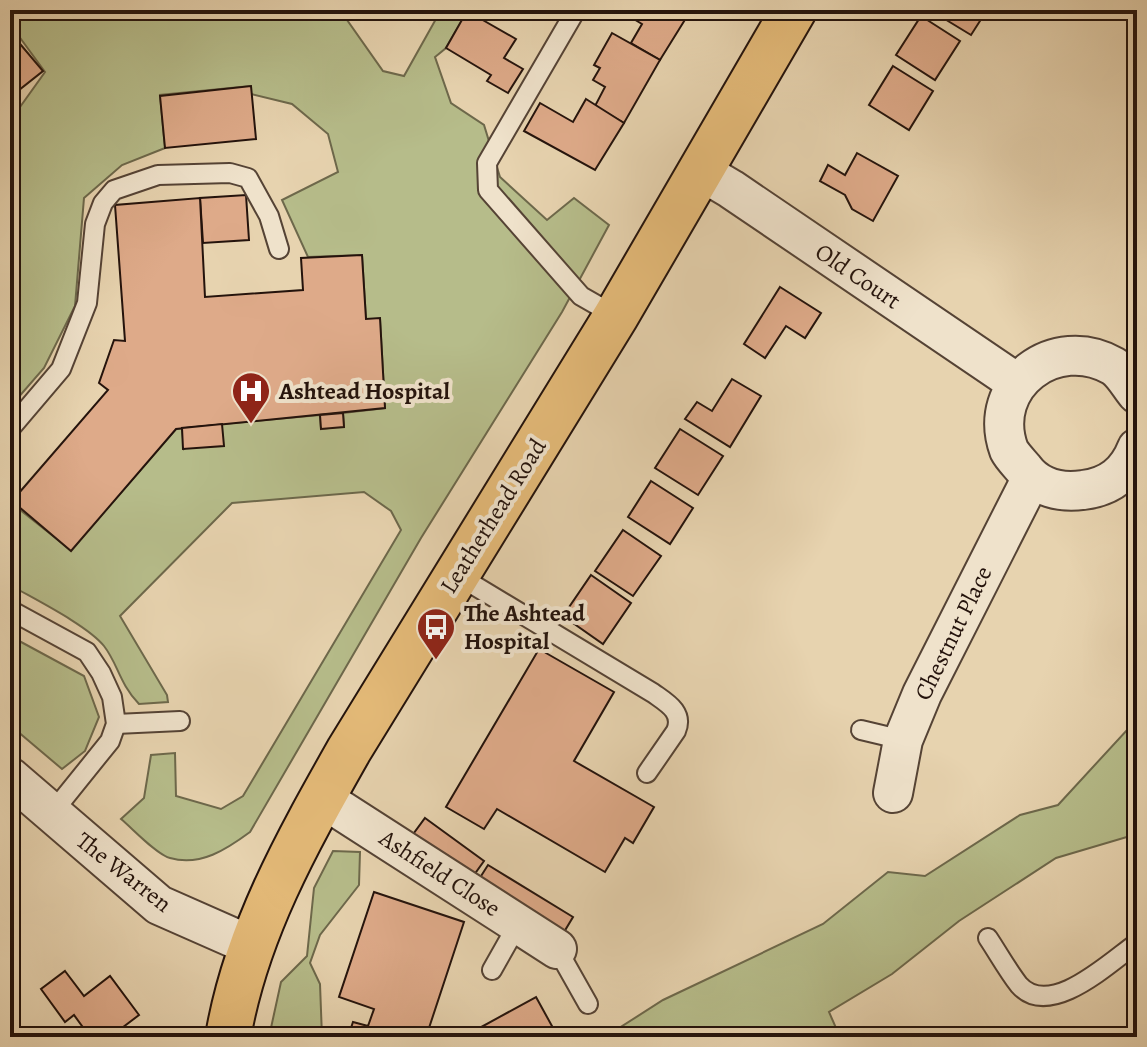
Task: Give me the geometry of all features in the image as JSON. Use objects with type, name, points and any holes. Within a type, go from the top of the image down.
[{"type":"highway","name":"Leatherhead Road","points":[[228,1037],[240,982],[252,946],[283,869],[322,798],[616,316],[794,10]]},
{"type":"street","name":"Old Court","points":[[699,170],[1017,383]]},
{"type":"street","points":[[1137,394],[1116,367],[1082,354],[1046,359],[1017,383],[1004,416],[1009,451],[1031,479],[1064,493],[1100,488],[1130,466],[1137,448]]},
{"type":"street","name":"Chestnut Place","points":[[893,793],[903,740],[922,694],[1031,479]]},
{"type":"street","name":"The Warren","points":[[10,777],[159,905],[252,946]]},
{"type":"street","name":"Ashfield Close","points":[[322,798],[557,949]]},
{"type":"lane","points":[[576,10],[487,163],[488,190],[581,296],[616,316]]},
{"type":"lane","points":[[10,429],[61,369],[87,303],[95,224],[103,203],[114,190],[158,175],[230,173],[248,178],[269,216],[279,249]]},
{"type":"lane","points":[[457,575],[653,693],[675,711],[679,724],[676,731],[647,773]]},
{"type":"lane","points":[[10,610],[87,652],[112,697],[116,724],[110,741],[52,813]]},
{"type":"lane","points":[[116,724],[180,721]]},
{"type":"lane","points":[[861,730],[903,740]]},
{"type":"lane","points":[[492,970],[518,924]]},
{"type":"lane","points":[[988,938],[1021,988],[1050,998],[1066,993],[1137,943]]},
{"type":"lane","points":[[557,949],[588,1004]]},
{"type":"green space","points":[[10,10],[340,10],[383,71],[404,76],[441,10],[468,10],[446,48],[435,57],[451,103],[484,125],[500,177],[547,220],[574,198],[609,225],[562,312],[421,538],[250,832],[213,855],[202,858],[181,860],[165,856],[121,819],[144,798],[151,755],[175,753],[176,796],[221,809],[243,796],[401,530],[391,511],[364,492],[232,503],[120,616],[167,695],[168,702],[139,704],[127,689],[109,653],[96,638],[73,621],[10,585],[10,502],[71,550],[176,429],[182,428],[184,449],[222,424],[320,415],[321,429],[344,426],[343,413],[385,408],[380,319],[366,319],[362,255],[308,257],[282,200],[338,172],[328,134],[292,104],[251,94],[250,86],[160,95],[165,148],[122,165],[84,198],[75,306],[44,368],[10,407],[10,121],[45,72],[10,24]]},
{"type":"green space","points":[[10,636],[84,676],[99,717],[85,751],[62,769],[10,725]]},
{"type":"green space","points":[[1127,730],[1137,731],[1137,834],[1056,858],[959,921],[892,974],[829,1012],[840,1037],[605,1037],[663,1000],[823,924],[888,872],[925,876],[1020,815],[1058,805]]},
{"type":"green space","points":[[333,851],[360,852],[359,885],[320,935],[310,963],[320,984],[322,1037],[269,1037],[281,982],[307,956],[314,888]]},
{"type":"building","points":[[631,10],[691,10],[660,60],[631,43],[642,24],[627,15]]},
{"type":"building","points":[[930,10],[987,10],[971,35]]},
{"type":"building","points":[[467,11],[516,39],[504,58],[523,69],[508,93],[487,81],[491,75],[446,48]]},
{"type":"building","points":[[921,16],[960,41],[935,80],[896,55]]},
{"type":"building","points":[[10,32],[43,71],[19,90],[10,79]]},
{"type":"building","points":[[612,33],[660,60],[624,123],[595,106],[605,87],[593,80],[600,68],[594,65]]},
{"type":"building","points":[[893,66],[933,91],[909,130],[869,105]]},
{"type":"building","points":[[251,86],[256,139],[165,148],[160,96]]},
{"type":"building","points":[[586,99],[624,123],[595,170],[524,131],[540,103],[573,122]]},
{"type":"building","points":[[857,153],[898,176],[873,221],[852,209],[845,195],[820,181],[828,165],[845,175]]},
{"type":"building","points":[[246,195],[249,240],[203,243],[200,198]]},
{"type":"building","points":[[200,198],[205,297],[303,290],[301,258],[362,255],[366,319],[380,318],[385,408],[176,429],[71,551],[12,501],[108,390],[99,383],[114,340],[125,341],[115,205]]},
{"type":"building","points":[[780,287],[821,313],[805,338],[786,326],[765,358],[744,344]]},
{"type":"building","points":[[732,379],[761,396],[730,447],[685,419],[697,402],[712,411]]},
{"type":"building","points":[[343,413],[344,427],[321,429],[320,415]]},
{"type":"building","points":[[222,424],[224,446],[183,449],[182,428]]},
{"type":"building","points":[[680,429],[723,456],[698,495],[655,468]]},
{"type":"building","points":[[651,481],[693,508],[670,544],[628,517]]},
{"type":"building","points":[[623,530],[661,556],[633,596],[595,571]]},
{"type":"building","points":[[591,575],[631,603],[603,644],[563,616]]},
{"type":"building","points":[[539,649],[614,692],[574,761],[654,807],[633,843],[625,838],[605,872],[497,809],[484,829],[446,807]]},
{"type":"building","points":[[425,818],[484,861],[471,879],[411,837]]},
{"type":"building","points":[[488,865],[573,917],[561,937],[476,884]]},
{"type":"building","points":[[374,892],[464,922],[428,1031],[439,1034],[438,1037],[348,1037],[353,1022],[368,1026],[374,1009],[339,997]]},
{"type":"building","points":[[65,971],[84,996],[110,976],[139,1015],[110,1037],[90,1037],[74,1015],[65,1022],[41,989]]},
{"type":"building","points":[[536,997],[558,1037],[463,1037]]},
{"type":"place","name":"Ashtead Hospital","points":[[251,425]]},
{"type":"place","name":"The Ashtead Hospital","points":[[436,661]]}]
